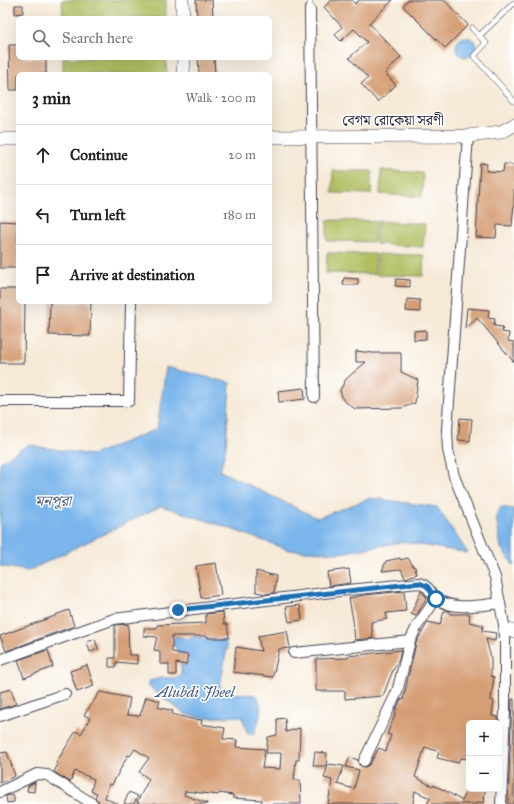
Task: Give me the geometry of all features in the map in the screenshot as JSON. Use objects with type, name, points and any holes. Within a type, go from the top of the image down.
[{"type":"street","points":[[182,0],[183,16]]},
{"type":"street","points":[[310,5],[314,397]]},
{"type":"street","points":[[183,72],[184,60]]},
{"type":"street","name":"বেগম রোকেয়া সরণী","points":[[272,137],[468,136],[501,132],[514,125]]},
{"type":"street","points":[[468,136],[447,430],[448,450],[454,476],[496,577],[500,603],[510,630],[501,804]]},
{"type":"street","points":[[0,139],[16,139]]},
{"type":"street","points":[[0,401],[129,401],[131,304]]},
{"type":"street","points":[[0,660],[114,619],[146,614],[419,583],[427,586],[436,599],[449,605],[462,606],[500,603]]},
{"type":"street","points":[[364,761],[397,692],[410,641],[417,626],[436,599]]},
{"type":"street","points":[[294,653],[410,641]]},
{"type":"street","points":[[0,716],[65,694]]},
{"type":"street","points":[[0,792],[37,774],[48,775],[93,804]]},
{"type":"lane","points":[[479,36],[514,3]]},
{"type":"lane","points":[[472,28],[486,43],[474,56],[514,101]]},
{"type":"green space","points":[[62,0],[166,0],[166,16],[63,16]]},
{"type":"green space","points":[[63,60],[166,60],[167,72],[63,72]]},
{"type":"green space","points":[[381,170],[423,173],[422,197],[380,194]]},
{"type":"green space","points":[[333,171],[372,171],[371,194],[332,193]]},
{"type":"green space","points":[[327,220],[375,221],[374,242],[327,241]]},
{"type":"green space","points":[[377,221],[425,224],[423,247],[376,244]]},
{"type":"green space","points":[[327,253],[376,254],[375,274],[326,273]]},
{"type":"green space","points":[[378,254],[424,255],[423,276],[377,275]]},
{"type":"water","points":[[466,37],[473,40],[476,47],[473,54],[466,57],[459,54],[456,47],[459,40]]},
{"type":"water","name":"মনপুরা","points":[[166,367],[230,383],[226,447],[220,471],[317,518],[371,498],[437,507],[468,553],[403,542],[339,553],[289,550],[220,525],[161,506],[28,571],[0,566],[0,462],[28,445],[92,455],[157,429]]},
{"type":"water","points":[[501,507],[514,509],[514,566],[501,548],[496,516]]},
{"type":"water","name":"Alubdi Jheel","points":[[175,636],[188,639],[195,636],[208,640],[222,640],[226,643],[227,648],[219,691],[255,695],[259,699],[260,713],[253,735],[248,734],[242,717],[240,716],[204,718],[185,714],[149,687],[149,681],[160,678],[176,678],[181,673],[179,657],[173,643]]},
{"type":"building","points":[[196,0],[212,0],[213,16],[197,16]]},
{"type":"building","points":[[332,0],[352,0],[355,4],[359,0],[393,0],[369,23],[401,57],[385,73],[396,85],[378,102],[361,84],[368,78],[349,58],[367,42],[354,29],[341,41],[335,35],[342,27],[324,7]]},
{"type":"building","points":[[408,0],[444,0],[468,25],[445,48],[403,6]]},
{"type":"building","points":[[15,5],[23,5],[23,13],[15,14]]},
{"type":"building","points":[[9,45],[16,45],[16,60],[46,60],[46,72],[16,72],[16,90],[10,90]]},
{"type":"building","points":[[198,60],[214,60],[215,72],[199,72]]},
{"type":"building","points":[[480,163],[487,164],[486,171],[503,172],[504,164],[514,165],[514,203],[512,226],[497,225],[496,238],[476,237]]},
{"type":"building","points":[[0,221],[16,222],[16,268],[0,268]]},
{"type":"building","points":[[344,278],[358,279],[358,285],[343,285]]},
{"type":"building","points":[[396,279],[410,280],[410,287],[395,286]]},
{"type":"building","points":[[0,289],[16,289],[16,304],[25,304],[24,363],[0,363]]},
{"type":"building","points":[[407,299],[420,300],[420,312],[406,311]]},
{"type":"building","points":[[50,304],[91,304],[90,336],[49,335]]},
{"type":"building","points":[[467,308],[489,310],[488,318],[495,319],[494,326],[503,327],[502,332],[509,333],[508,341],[514,342],[514,362],[477,318],[465,329]]},
{"type":"building","points":[[426,330],[426,339],[414,340],[414,331]]},
{"type":"building","points":[[356,351],[373,353],[401,353],[401,372],[418,380],[415,403],[402,408],[355,409],[343,400],[340,390],[346,379],[366,362],[356,362]]},
{"type":"building","points":[[304,388],[305,399],[279,402],[278,391]]},
{"type":"building","points":[[460,418],[472,419],[470,441],[458,440]]},
{"type":"building","points":[[400,558],[400,560],[408,558],[415,567],[417,574],[405,578],[401,569],[382,571],[386,561]]},
{"type":"building","points":[[216,563],[221,595],[201,598],[196,566]]},
{"type":"building","points":[[349,569],[351,583],[329,586],[327,572]]},
{"type":"building","points":[[256,571],[276,576],[274,593],[266,594],[256,592]]},
{"type":"building","points":[[404,591],[406,611],[386,613],[387,619],[371,622],[373,638],[355,640],[349,598]]},
{"type":"building","points":[[421,591],[427,598],[416,616],[411,614]]},
{"type":"building","points":[[300,605],[302,620],[289,622],[286,607]]},
{"type":"building","points":[[69,610],[74,626],[6,651],[0,636]]},
{"type":"building","points":[[444,611],[450,611],[450,614],[470,614],[469,622],[483,625],[482,631],[496,633],[495,641],[486,639],[491,658],[491,676],[494,677],[491,700],[494,701],[492,716],[498,717],[498,720],[466,720],[466,759],[460,758],[458,763],[437,758],[439,752],[425,747],[415,777],[432,786],[433,785],[446,791],[462,801],[466,792],[485,792],[484,803],[427,804],[430,798],[415,791],[413,804],[328,804],[332,780],[324,778],[328,764],[344,766],[337,784],[354,789],[359,770],[346,767],[350,757],[358,760],[359,765],[365,767],[370,764],[379,748],[386,751],[391,735],[387,734],[401,699],[403,700],[416,643],[428,622],[440,625]]},
{"type":"building","points":[[223,612],[224,624],[227,624],[229,638],[208,638],[208,636],[172,636],[172,652],[188,655],[186,665],[176,663],[176,675],[169,675],[169,664],[160,664],[160,651],[154,650],[157,637],[144,636],[144,628],[157,628],[157,625],[206,623],[206,614]]},
{"type":"building","points":[[128,624],[129,655],[137,655],[137,664],[116,662],[116,667],[109,667],[109,658],[115,658],[115,625]]},
{"type":"building","points":[[287,631],[290,648],[279,649],[273,677],[233,672],[236,647],[261,651],[258,636]]},
{"type":"building","points":[[95,639],[98,649],[90,652],[87,642]]},
{"type":"building","points":[[48,650],[53,667],[24,678],[18,660]]},
{"type":"building","points":[[401,650],[399,659],[383,696],[345,699],[345,691],[316,691],[316,659],[348,658],[348,656]]},
{"type":"building","points":[[87,665],[94,686],[77,692],[70,671]]},
{"type":"building","points":[[11,689],[16,704],[0,709],[0,692]]},
{"type":"building","points":[[100,692],[130,698],[127,715],[140,716],[146,697],[160,701],[158,707],[173,711],[172,714],[202,720],[201,724],[225,728],[223,739],[237,740],[236,747],[265,749],[262,768],[280,769],[281,753],[266,753],[268,737],[277,735],[277,719],[285,718],[286,732],[300,728],[299,760],[296,760],[294,780],[300,780],[301,804],[261,804],[262,800],[233,798],[233,795],[219,793],[218,795],[185,791],[184,795],[207,804],[141,804],[137,802],[149,779],[139,772],[149,758],[135,749],[130,756],[128,755],[112,785],[109,784],[105,798],[118,804],[99,804],[99,801],[95,798],[97,793],[91,791],[94,779],[75,771],[70,782],[54,772],[58,764],[56,763],[76,731],[81,734],[90,718],[84,715]]},
{"type":"building","points":[[512,699],[514,699],[514,804],[508,804]]},
{"type":"building","points":[[7,752],[15,776],[0,783],[0,753]]},
{"type":"building","points":[[315,752],[327,753],[326,766],[313,766]]},
{"type":"building","points":[[35,782],[34,792],[27,791],[28,786]]},
{"type":"building","points":[[129,792],[138,796],[134,804],[124,804]]},
{"type":"building","points":[[6,796],[14,796],[14,802],[7,803]]},
{"type":"route","points":[[178,610],[419,583],[427,586],[436,599]]}]
